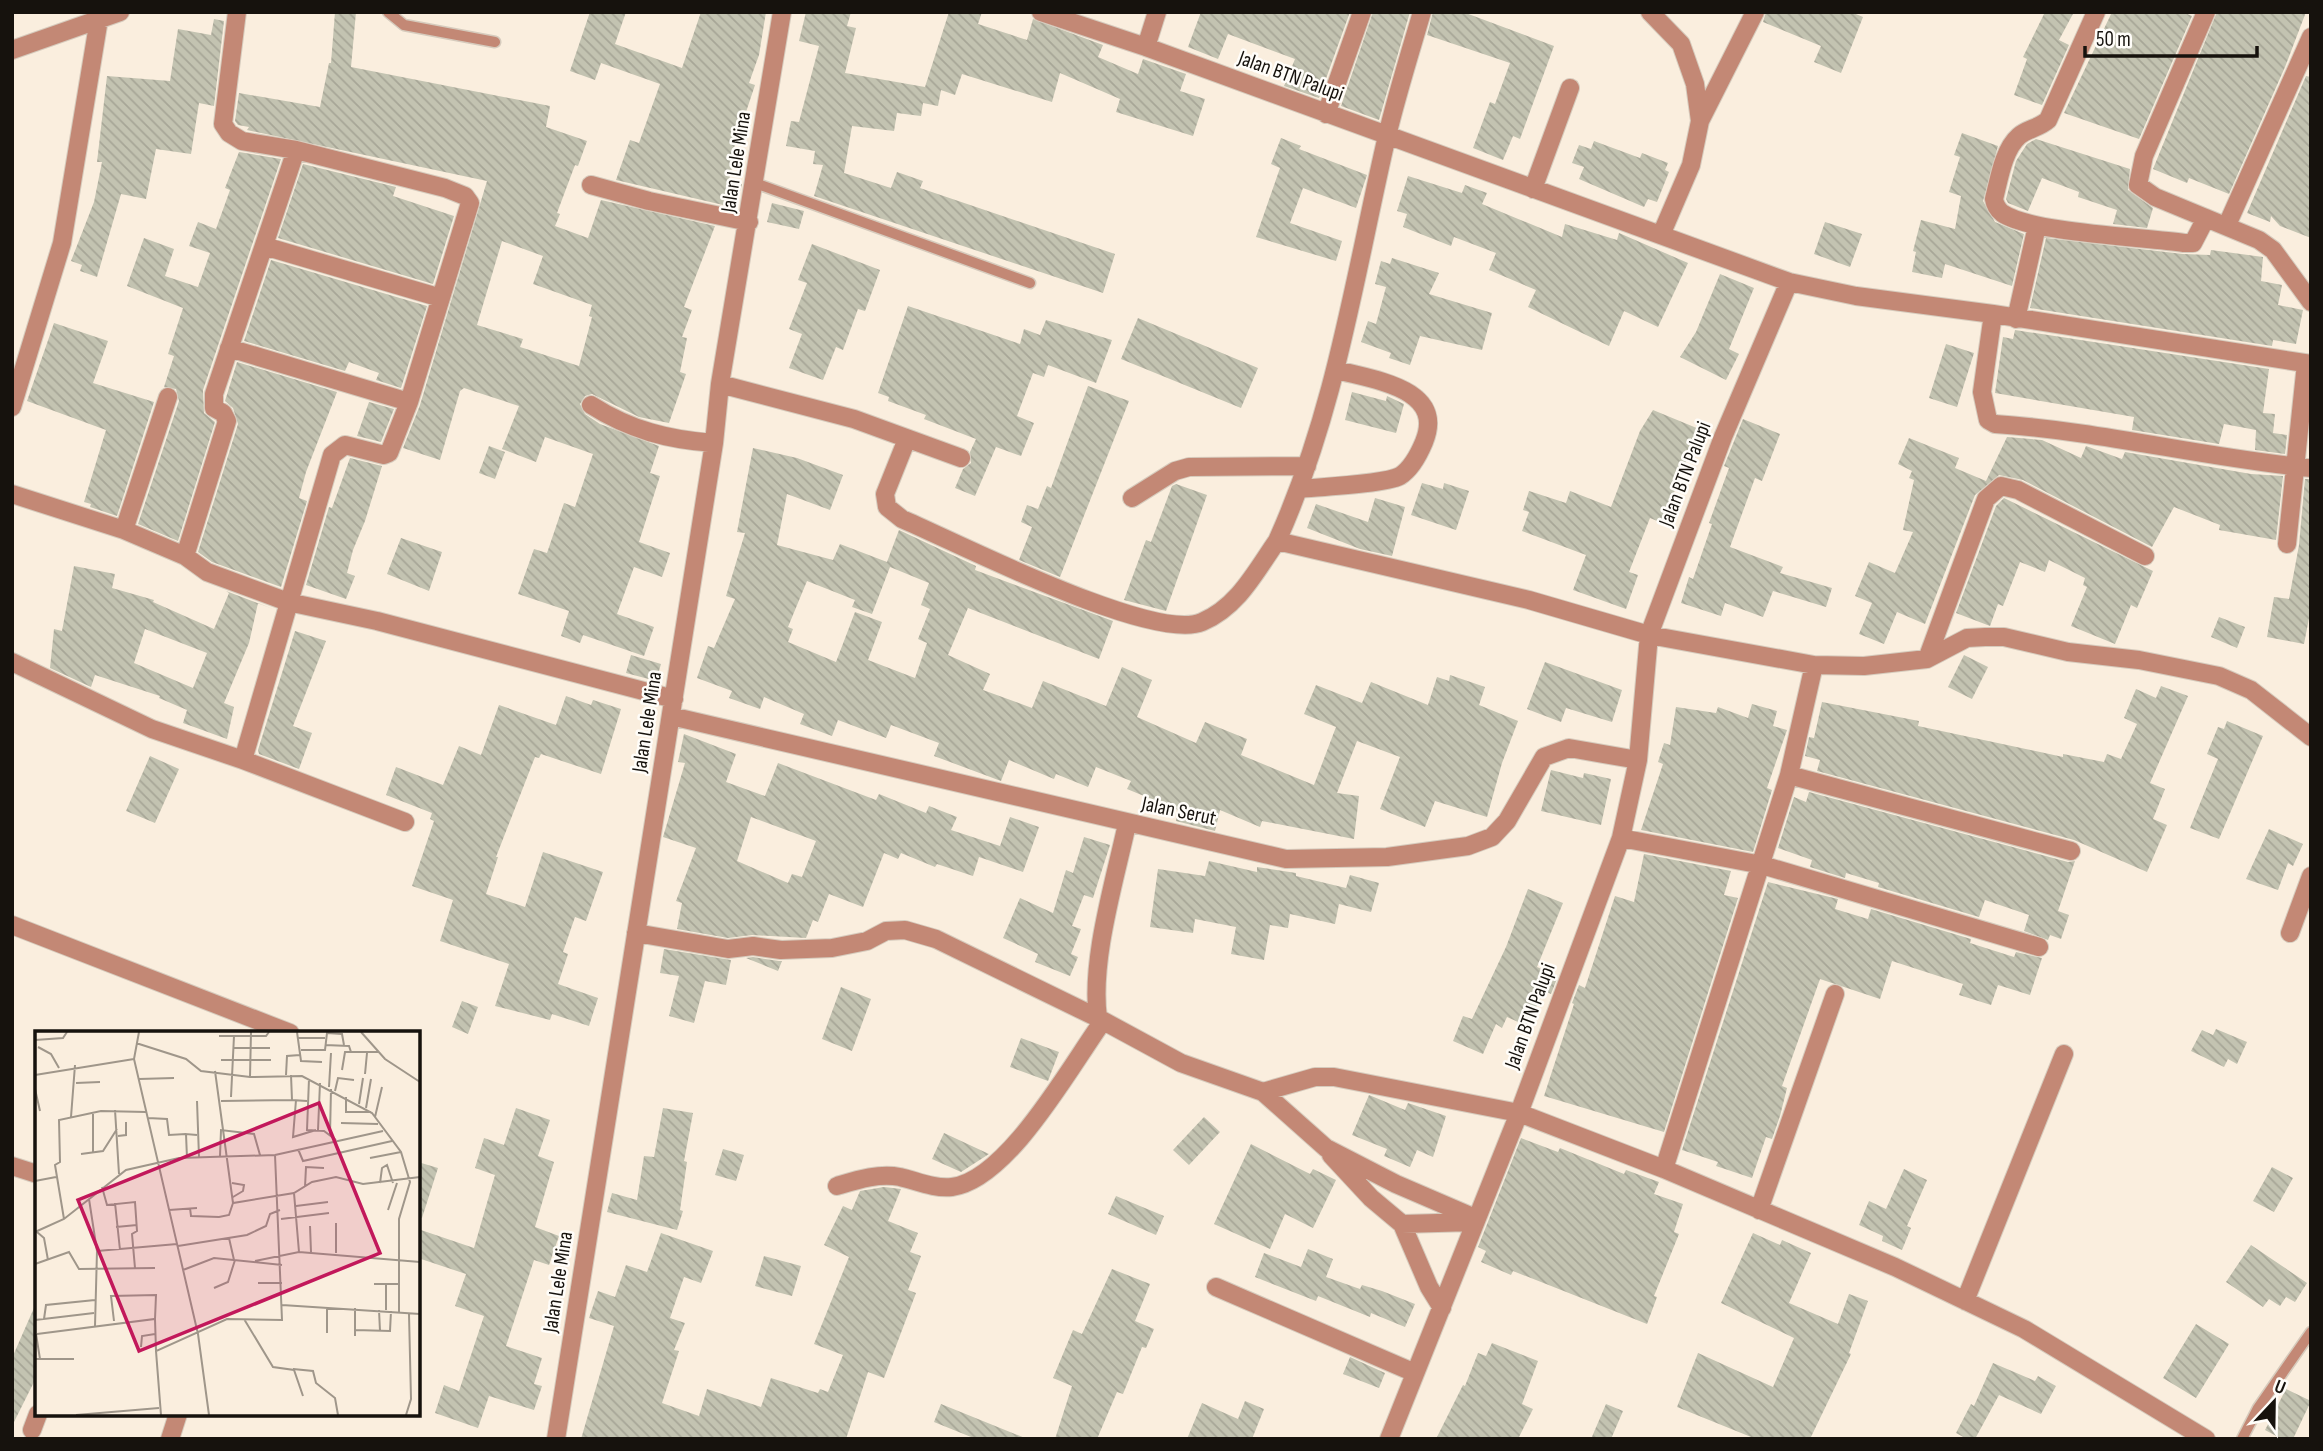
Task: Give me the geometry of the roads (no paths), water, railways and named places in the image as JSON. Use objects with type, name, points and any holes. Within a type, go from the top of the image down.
[{"type":"street","points":[[12,50],[120,12]]},
{"type":"street","points":[[237,12],[223,124],[229,133],[242,141],[296,150],[445,188],[468,199],[470,203],[409,402],[388,454],[345,445],[332,455],[243,760]]},
{"type":"street","name":"Jalan Lele Mina","points":[[556,1439],[673,708],[714,443],[720,384],[782,12]]},
{"type":"street","points":[[1146,47],[1157,12]]},
{"type":"street","points":[[1326,114],[1362,12]]},
{"type":"street","points":[[906,439],[885,494],[887,507],[902,519],[1114,611],[1174,624],[1200,623],[1232,604],[1277,541],[1307,466],[1337,370],[1387,136],[1422,12]]},
{"type":"street","points":[[1650,12],[1681,44],[1695,84],[1700,121]]},
{"type":"street","points":[[1661,235],[1691,165],[1700,121],[1755,12]]},
{"type":"street","points":[[2096,12],[2048,120],[2038,128],[2020,135],[2008,150],[1994,199],[2003,214],[2038,226],[2184,243],[2193,243],[2206,218]]},
{"type":"street","points":[[2206,12],[2144,156],[2138,186],[2155,197],[2227,225],[2273,250],[2310,299]]},
{"type":"street","name":"Jalan BTN Palupi","points":[[1044,13],[1146,47],[1790,282],[1723,437],[1649,635],[1638,760],[1621,838],[1519,1113],[1474,1220],[1389,1439]]},
{"type":"street","points":[[12,407],[62,243],[99,19]]},
{"type":"street","points":[[2227,225],[2311,37]]},
{"type":"street","points":[[1533,189],[1570,88]]},
{"type":"street","points":[[185,556],[227,421],[212,402],[296,150]]},
{"type":"street","points":[[591,185],[659,204],[749,222]]},
{"type":"street","points":[[2016,319],[2038,226]]},
{"type":"street","points":[[264,246],[441,298]]},
{"type":"street","points":[[1790,282],[1856,296],[1993,314],[2308,364],[2304,467],[2287,544]]},
{"type":"street","points":[[1993,314],[1982,392],[1988,420],[1995,424],[2092,434],[2189,453],[2304,467]]},
{"type":"street","points":[[229,348],[409,402]]},
{"type":"street","points":[[1299,489],[1397,478],[1417,458],[1427,435],[1428,415],[1415,395],[1337,370]]},
{"type":"street","points":[[720,384],[854,419],[961,458]]},
{"type":"street","points":[[124,530],[168,397]]},
{"type":"street","points":[[592,405],[626,425],[646,432],[688,442],[714,443]]},
{"type":"street","points":[[1132,498],[1175,471],[1189,467],[1307,466]]},
{"type":"street","points":[[1927,659],[1986,499],[2000,486],[2018,490],[2146,556]]},
{"type":"street","name":"Jalan Serut","points":[[12,494],[124,530],[185,556],[208,572],[288,602],[451,639],[673,708],[1127,824],[1286,859],[1387,857],[1468,846],[1492,837],[1507,821],[1544,757],[1569,748],[1638,760]]},
{"type":"street","points":[[1277,541],[1529,600],[1649,635],[1814,666],[1864,666],[1927,659],[1968,638],[2004,637],[2068,652],[2166,665],[2219,676],[2251,690],[2311,737]]},
{"type":"street","points":[[12,662],[152,729],[243,760],[405,822]]},
{"type":"street","points":[[1664,1169],[1789,775],[1814,666]]},
{"type":"street","points":[[1789,775],[2071,851]]},
{"type":"street","points":[[837,1185],[872,1177],[897,1177],[950,1187],[970,1183],[994,1166],[1032,1123],[1101,1019],[1098,983],[1104,929],[1127,824]]},
{"type":"street","points":[[1621,838],[1762,865],[2039,947]]},
{"type":"street","points":[[2290,933],[2311,876]]},
{"type":"street","points":[[12,925],[285,1031]]},
{"type":"street","points":[[636,933],[728,949],[753,946],[781,950],[832,948],[867,941],[886,931],[905,930],[936,939],[1101,1019],[1181,1063],[1263,1092],[1326,1148],[1371,1198],[1402,1224],[1429,1287],[1442,1308]]},
{"type":"street","points":[[1759,1210],[1835,994]]},
{"type":"street","points":[[1965,1301],[2064,1054]]},
{"type":"street","points":[[1263,1092],[1315,1077],[1334,1077],[1519,1113],[1664,1169],[1965,1301],[2024,1329],[2206,1439]]},
{"type":"street","points":[[1326,1148],[1474,1220]]},
{"type":"street","points":[[12,1166],[35,1173]]},
{"type":"street","points":[[1402,1224],[1474,1220]]},
{"type":"street","points":[[1216,1287],[1415,1373]]},
{"type":"street","points":[[170,1439],[177,1416]]},
{"type":"lane","points":[[388,12],[404,25],[495,42]]},
{"type":"lane","points":[[755,183],[1030,283]]},
{"type":"lane","points":[[2242,1439],[2258,1408],[2311,1332]]}]
